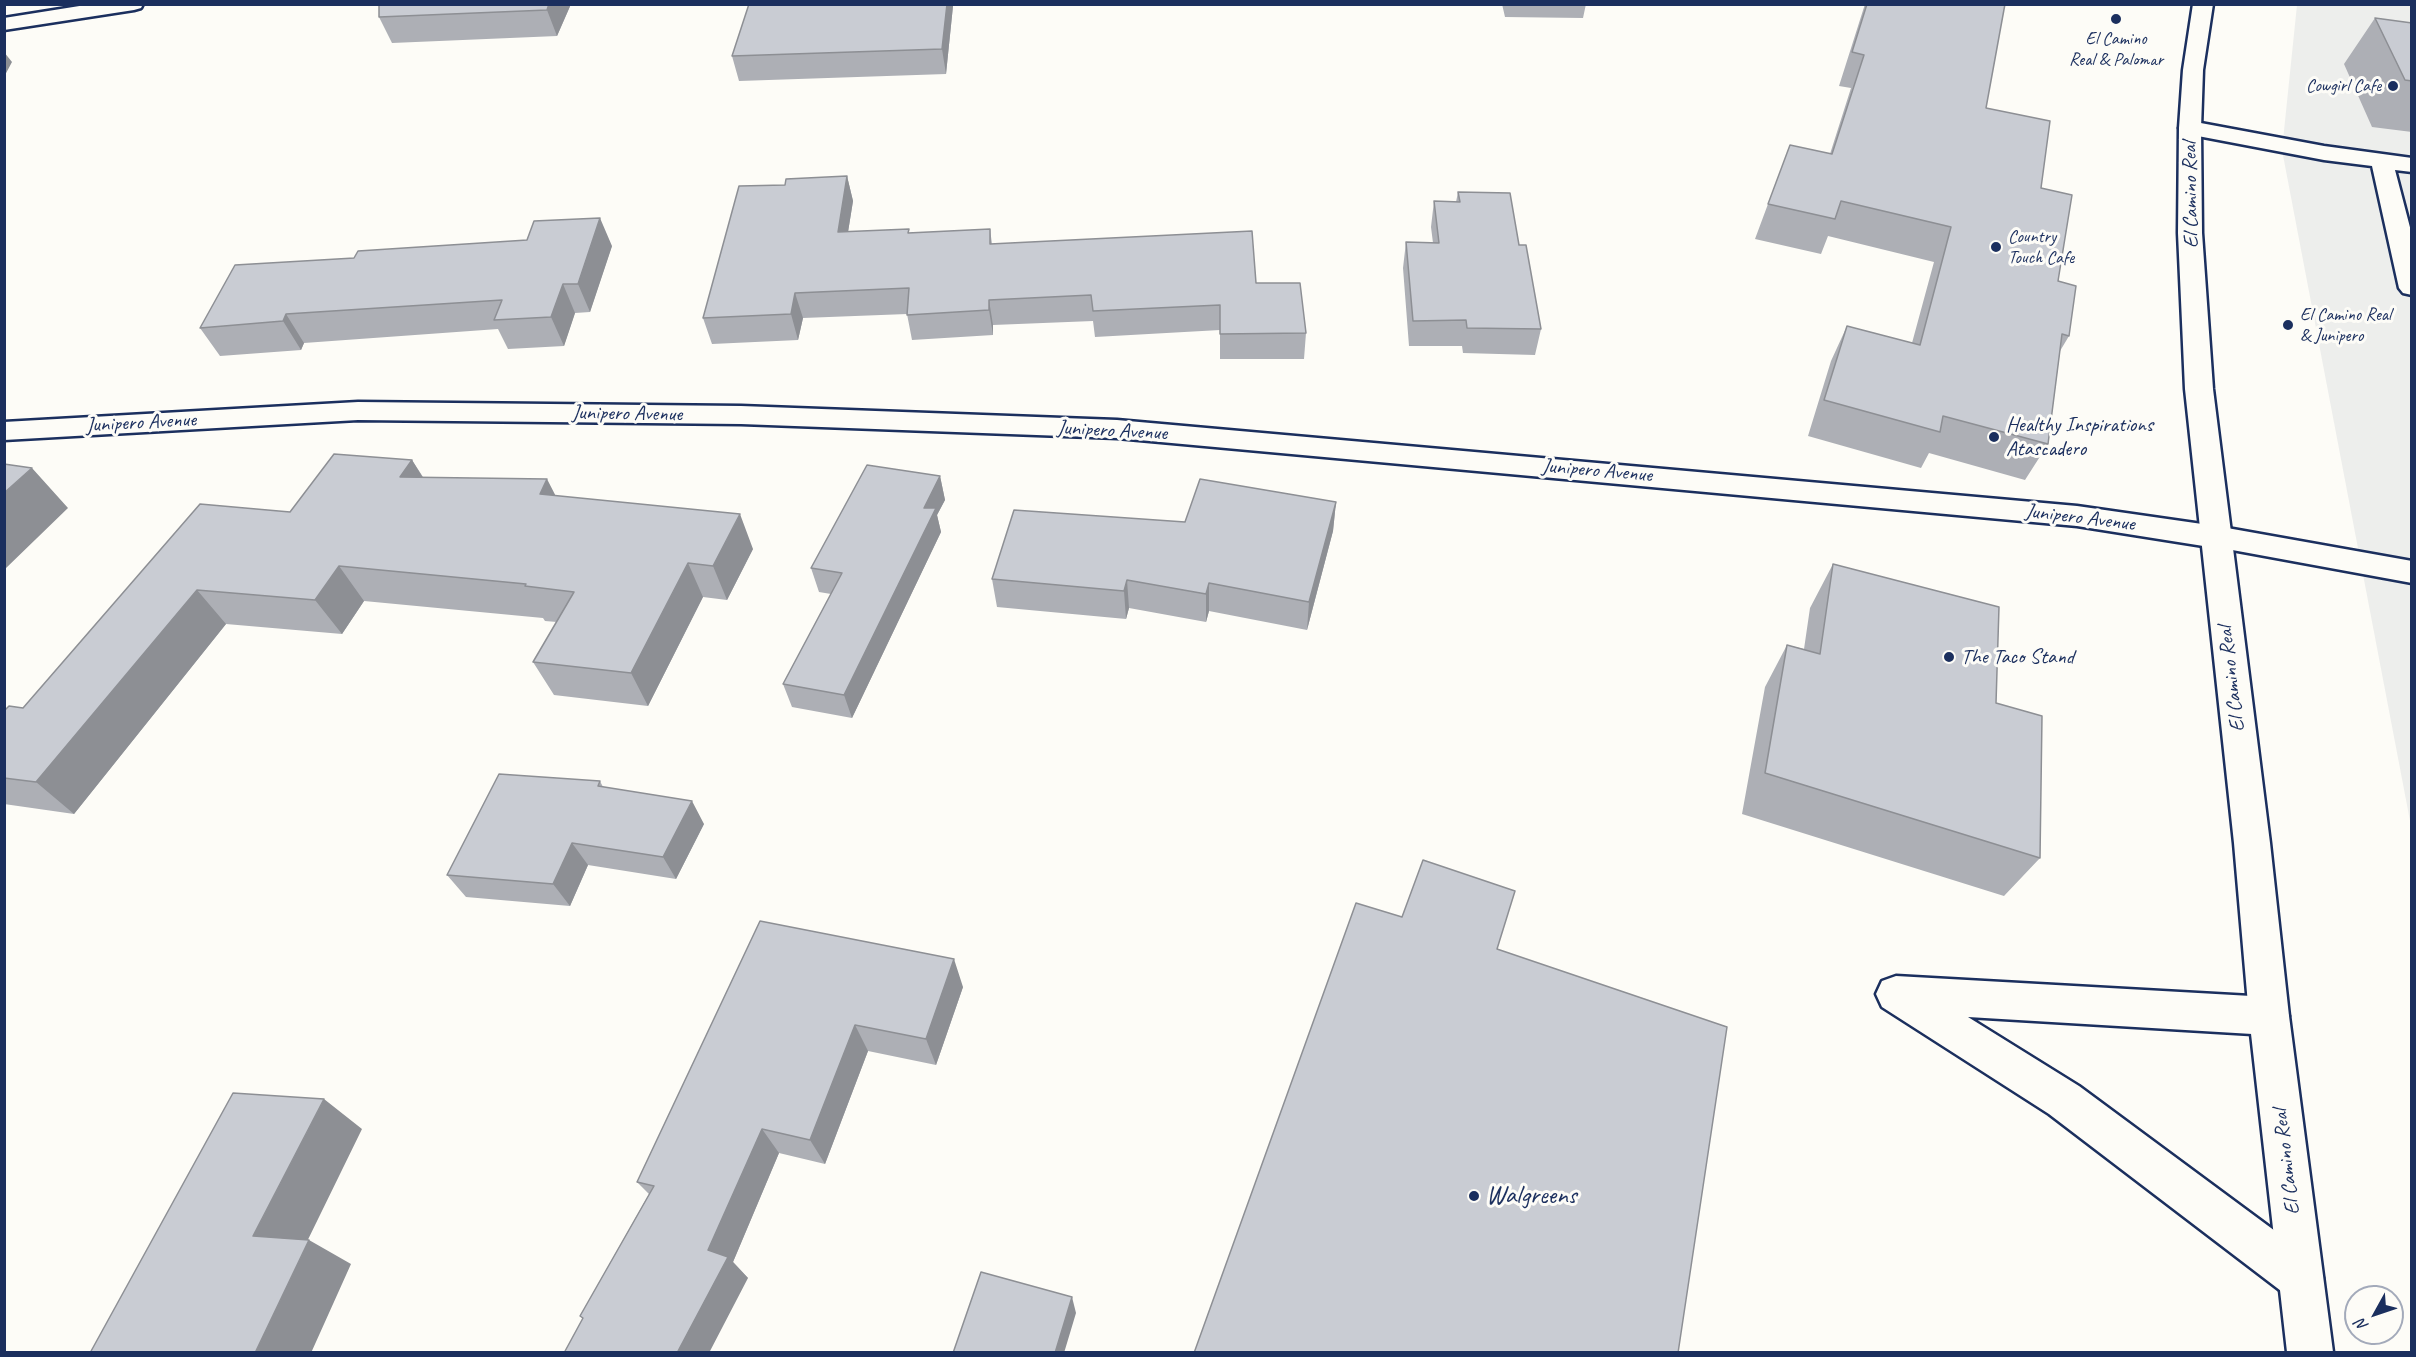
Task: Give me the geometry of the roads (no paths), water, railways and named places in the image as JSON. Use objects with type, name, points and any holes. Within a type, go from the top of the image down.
[{"type":"street","points":[[4,24],[134,4]]},
{"type":"street","name":"El Camino Real","points":[[2203,4],[2193,70],[2190,128],[2190,233],[2199,389],[2252,843],[2269,1017],[2310,1353]]},
{"type":"street","points":[[2190,128],[2412,165]]},
{"type":"street","points":[[2382,161],[2412,288]]},
{"type":"street","name":"Junipero Avenue","points":[[4,431],[358,411],[741,415],[1117,429],[2077,516],[2216,537],[2412,572]]},
{"type":"street","points":[[2269,1017],[1896,994],[2064,1100],[2301,1278]]},
{"type":"place","name":"El Camino Real & Palomar","points":[[2116,19]]},
{"type":"place","name":"Cowgirl Cafe","points":[[2393,86]]},
{"type":"place","name":"Country Touch Cafe","points":[[1996,247]]},
{"type":"place","name":"El Camino Real & Junipero","points":[[2288,325]]},
{"type":"place","name":"Healthy Inspirations Atascadero","points":[[1994,437]]},
{"type":"place","name":"The Taco Stand","points":[[1949,657]]},
{"type":"place","name":"Walgreens","points":[[1474,1196]]}]
